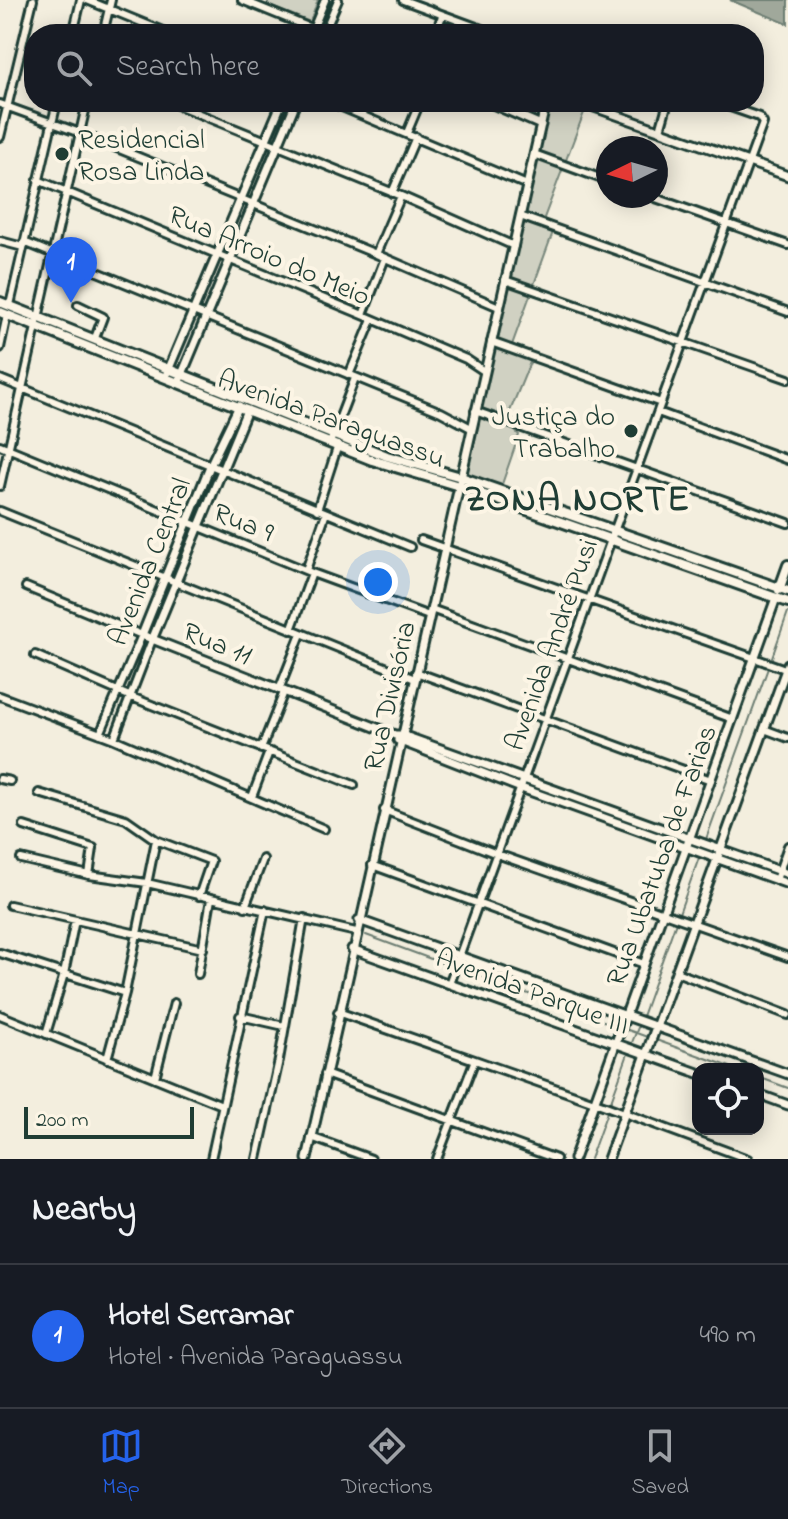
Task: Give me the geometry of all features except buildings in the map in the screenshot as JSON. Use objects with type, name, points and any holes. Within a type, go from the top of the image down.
[{"type":"main road","name":"Avenida Paraguassu","points":[[0,302],[6,311],[164,379],[613,535],[784,590]]},
{"type":"main road","name":"Avenida Paraguassu","points":[[6,311],[38,315],[335,440]]},
{"type":"main road","name":"Avenida Paraguassu","points":[[613,535],[788,602]]},
{"type":"main road","name":"Rua Ubatuba de Farias","points":[[776,598],[784,590],[788,565]]},
{"type":"street","points":[[27,24],[33,0]]},
{"type":"street","points":[[75,24],[81,0]]},
{"type":"street","points":[[87,0],[110,4],[150,24]]},
{"type":"street","points":[[242,0],[295,24]]},
{"type":"street","points":[[262,8],[265,0]]},
{"type":"street","points":[[315,24],[325,0]]},
{"type":"street","points":[[329,24],[338,0]]},
{"type":"street","points":[[403,0],[466,24]]},
{"type":"street","points":[[105,24],[110,4]]},
{"type":"street","points":[[439,24],[442,16]]},
{"type":"street","points":[[0,137],[24,39]]},
{"type":"street","points":[[0,104],[80,133],[499,307]]},
{"type":"street","points":[[0,348],[6,311],[55,112]]},
{"type":"street","points":[[0,486],[85,112]]},
{"type":"street","points":[[194,112],[401,196],[514,246]]},
{"type":"street","points":[[164,379],[278,112]]},
{"type":"street","points":[[178,384],[292,112]]},
{"type":"street","points":[[355,112],[527,185]]},
{"type":"street","points":[[407,133],[416,112]]},
{"type":"street","points":[[511,112],[541,125]]},
{"type":"street","name":"Rua Divisória","points":[[307,1159],[399,737],[544,112]]},
{"type":"street","points":[[609,112],[788,176]]},
{"type":"street","points":[[660,130],[665,112]]},
{"type":"street","name":"Avenida André Pusi","points":[[449,984],[763,123],[759,117],[745,112]]},
{"type":"street","points":[[392,193],[416,137]]},
{"type":"street","points":[[534,154],[596,177]]},
{"type":"street","name":"Rua Arroio do Meio","points":[[38,180],[466,359],[484,371]]},
{"type":"street","points":[[376,254],[401,196]]},
{"type":"street","points":[[668,202],[788,245]]},
{"type":"street","points":[[520,216],[788,312]]},
{"type":"street","points":[[0,241],[52,253],[441,412],[471,428]]},
{"type":"street","points":[[363,315],[385,258]]},
{"type":"street","points":[[505,280],[788,379]]},
{"type":"street","points":[[78,305],[103,317],[95,338]]},
{"type":"street","points":[[317,510],[352,376],[372,320]]},
{"type":"street","points":[[491,342],[661,403]]},
{"type":"street","points":[[0,379],[410,547]]},
{"type":"street","name":"Avenida Central","points":[[100,734],[210,466],[243,408]]},
{"type":"street","name":"Avenida Central","points":[[114,739],[222,471],[243,408]]},
{"type":"street","points":[[475,411],[788,523]]},
{"type":"street","points":[[658,412],[788,460]]},
{"type":"street","name":"Rua 9","points":[[0,445],[309,571],[733,719]]},
{"type":"street","points":[[0,511],[301,634],[711,780]]},
{"type":"street","points":[[291,630],[326,513]]},
{"type":"street","points":[[421,540],[787,668]]},
{"type":"street","name":"Rua 11","points":[[26,587],[399,737]]},
{"type":"street","name":"Rua Ubatuba de Farias","points":[[574,1159],[620,1042],[624,1019],[663,913],[694,840],[711,780],[776,598]]},
{"type":"street","points":[[252,797],[281,691],[301,634]]},
{"type":"street","points":[[35,655],[129,696],[354,785]]},
{"type":"street","name":"Rua Ubatuba de Farias","points":[[608,1159],[653,1036],[652,1024],[676,972],[716,853],[787,668]]},
{"type":"street","points":[[0,696],[114,739],[324,829]]},
{"type":"street","points":[[764,729],[788,738]]},
{"type":"street","points":[[399,737],[694,840],[716,853],[788,884]]},
{"type":"street","points":[[399,737],[521,788],[689,849],[716,853],[788,874]]},
{"type":"street","points":[[0,779],[10,781]]},
{"type":"street","points":[[39,793],[126,819],[156,840],[211,861],[199,896]]},
{"type":"street","points":[[384,810],[497,854],[788,957]]},
{"type":"street","points":[[24,826],[93,848],[89,875]]},
{"type":"street","points":[[107,1059],[125,993],[156,840]]},
{"type":"street","points":[[776,880],[788,846]]},
{"type":"street","points":[[21,859],[89,875],[147,883],[356,932]]},
{"type":"street","points":[[245,907],[263,859]]},
{"type":"street","points":[[372,865],[644,964]]},
{"type":"street","points":[[198,974],[211,899]]},
{"type":"street","points":[[10,905],[203,949]]},
{"type":"street","points":[[211,1159],[265,910]]},
{"type":"street","points":[[257,1159],[304,918]]},
{"type":"street","points":[[46,1034],[64,974],[75,920]]},
{"type":"street","name":"Avenida Parque III","points":[[359,920],[460,955],[624,1019],[635,1018],[788,1074]]},
{"type":"street","name":"Avenida Parque III","points":[[352,949],[620,1042],[692,1071]]},
{"type":"street","points":[[0,953],[125,993]]},
{"type":"street","points":[[676,972],[788,1015]]},
{"type":"street","points":[[155,1078],[174,1003]]},
{"type":"street","points":[[338,1012],[748,1159]]},
{"type":"street","points":[[0,1015],[222,1105]]},
{"type":"street","points":[[240,1016],[284,1026]]},
{"type":"street","points":[[437,1159],[474,1062]]},
{"type":"street","points":[[325,1074],[556,1159]]},
{"type":"street","points":[[764,1096],[788,1105]]},
{"type":"street","points":[[311,1137],[371,1159]]},
{"type":"shaded area","points":[[269,0],[318,0],[310,22],[267,5]]},
{"type":"shaded area","points":[[730,0],[788,0],[788,24]]},
{"type":"shaded area","points":[[548,112],[584,112],[541,226],[553,232],[512,345],[531,360],[506,421],[519,435],[501,487],[464,476]]},
{"type":"waterway","points":[[771,660],[788,612]]},
{"type":"waterway","points":[[705,842],[768,668]]},
{"type":"waterway","points":[[641,1019],[700,855]]},
{"type":"waterway","points":[[366,935],[450,966]]},
{"type":"waterway","points":[[463,970],[650,1038]]},
{"type":"waterway","points":[[631,1045],[639,1025]]},
{"type":"waterway","points":[[656,1040],[719,1063]]},
{"type":"waterway","points":[[590,1159],[629,1051]]},
{"type":"waterway","points":[[764,1079],[788,1088]]},
{"type":"place","name":"Residencial Rosa Linda","points":[[62,154]]},
{"type":"place","name":"Hotel Serramar","points":[[71,303]]},
{"type":"place","name":"Justiça do Trabalho","points":[[631,431]]},
{"type":"district","name":"ZONA NORTE","points":[[578,497]]}]
